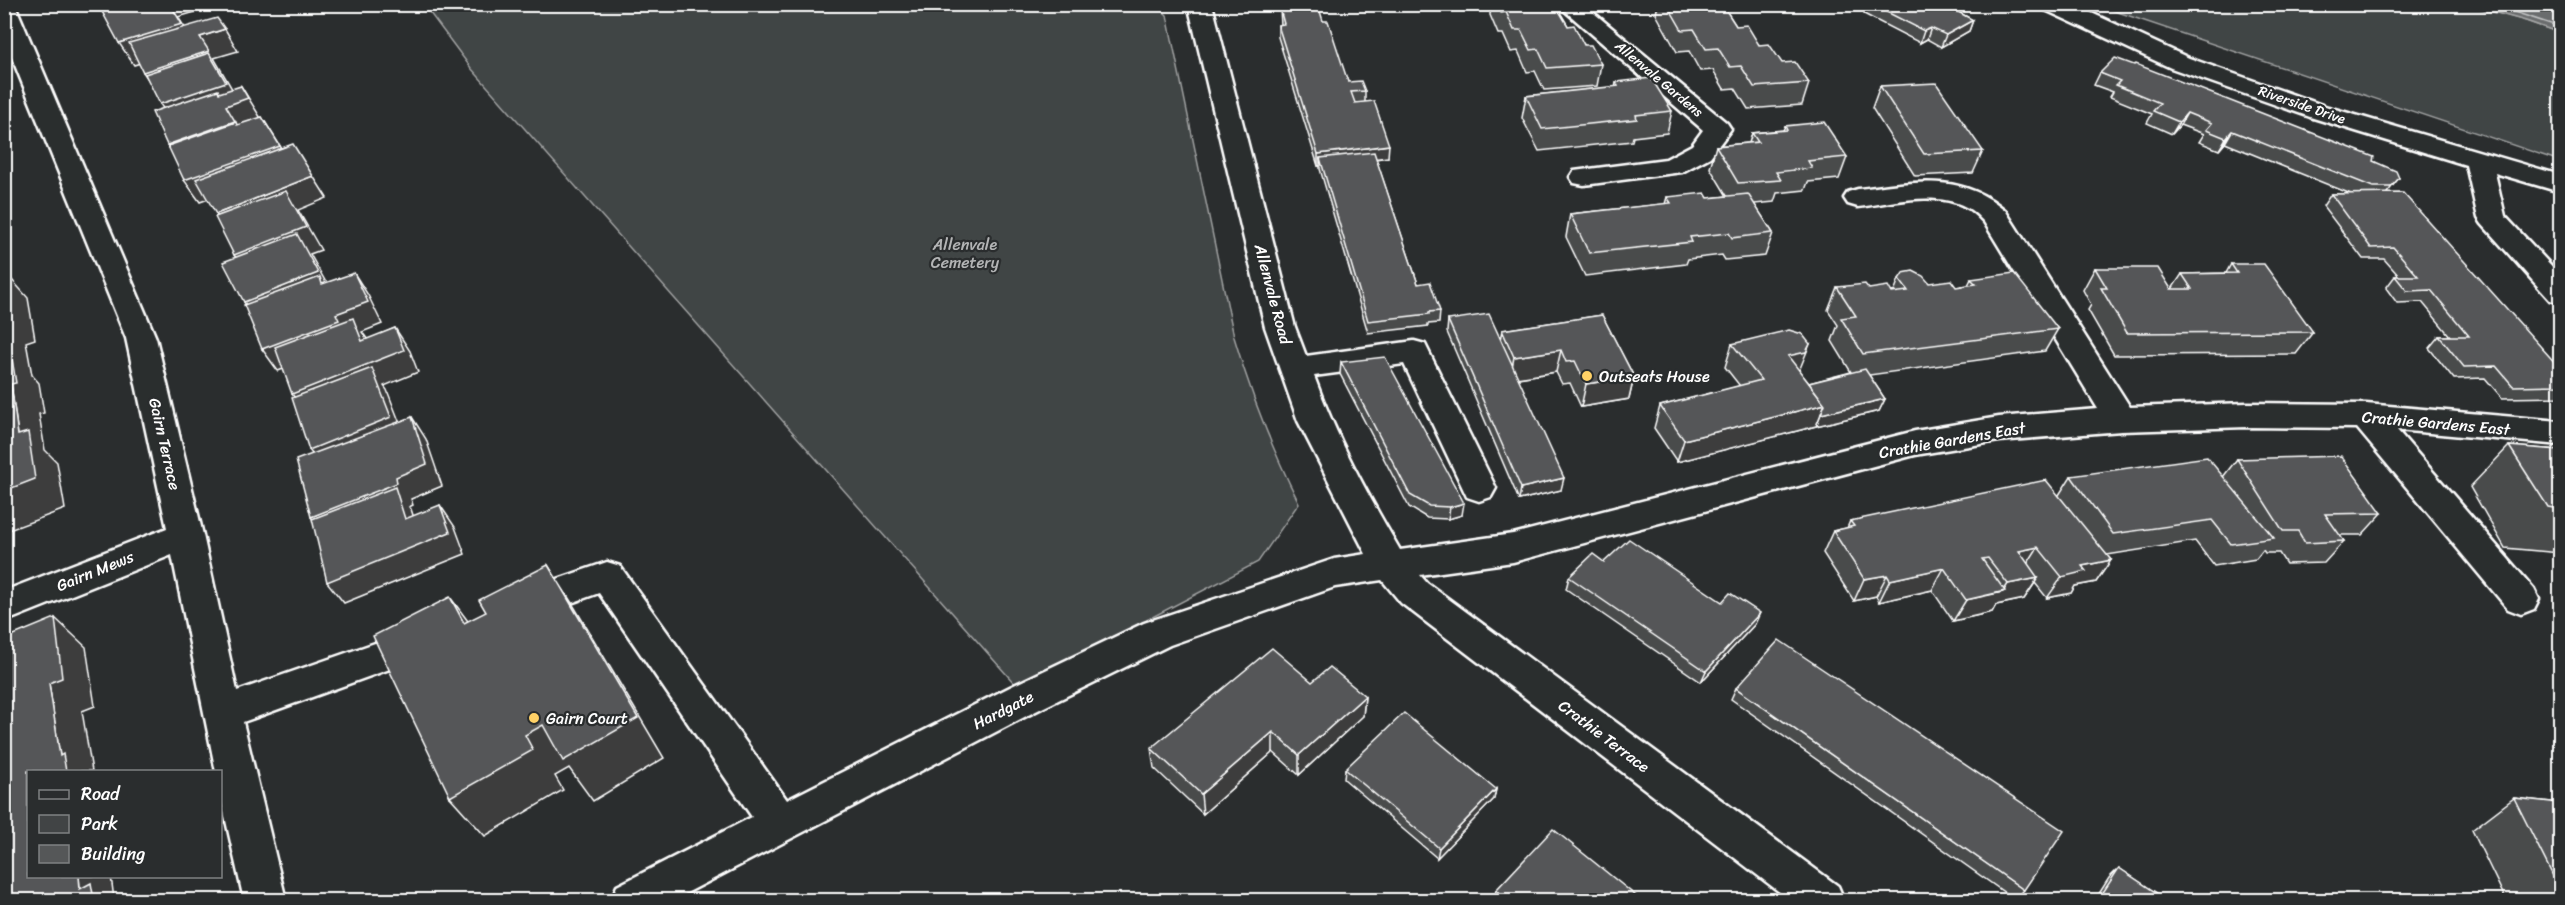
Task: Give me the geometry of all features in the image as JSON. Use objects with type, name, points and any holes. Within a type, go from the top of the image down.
[{"type":"street","name":"Allenvale Gardens","points":[[1568,4],[1718,129],[1701,151],[1672,166],[1584,177]]},
{"type":"street","name":"Riverside Drive","points":[[2051,4],[2180,63],[2319,112],[2560,184]]},
{"type":"street","name":"Allenvale Road","points":[[1205,5],[1219,87],[1280,327],[1314,421],[1359,510],[1391,566]]},
{"type":"street","name":"Gairn Terrace","points":[[8,24],[141,338],[265,900]]},
{"type":"street","points":[[2479,161],[2492,218],[2560,293]]},
{"type":"street","points":[[1858,198],[1942,191],[1960,194],[1978,201],[1995,216],[2121,419]]},
{"type":"street","points":[[1295,368],[1414,352],[1479,488]]},
{"type":"street","name":"Crathie Gardens East","points":[[1391,566],[1513,548],[1915,443],[1999,429],[2121,419],[2247,415],[2366,416],[2560,433]]},
{"type":"street","points":[[2366,416],[2521,599]]},
{"type":"street","name":"Gairn Mews","points":[[4,607],[186,535]]},
{"type":"street","name":"Hardgate","points":[[632,900],[1023,699],[1157,634],[1334,573],[1391,566]]},
{"type":"street","name":"Crathie Terrace","points":[[1391,566],[1414,593],[1823,900]]},
{"type":"street","points":[[222,713],[608,576],[780,824]]},
{"type":"green space","points":[[2467,4],[2560,33],[2560,161],[2097,5]]},
{"type":"green space","name":"Allenvale Cemetery","points":[[424,5],[1157,5],[1167,15],[1234,337],[1263,422],[1299,503],[1258,562],[1139,624],[1015,684],[471,68]]},
{"type":"water","points":[[2467,5],[2560,5],[2560,33],[2526,21]]},
{"type":"building","points":[[98,4],[170,4],[182,24],[119,43]]},
{"type":"building","points":[[1497,4],[1555,4],[1568,26],[1574,25],[1584,45],[1591,45],[1601,64],[1547,68],[1538,49],[1531,50],[1521,30],[1514,30],[1506,12],[1501,13]]},
{"type":"building","points":[[1667,4],[1722,4],[1736,26],[1747,25],[1759,45],[1769,44],[1782,63],[1795,62],[1809,83],[1754,87],[1741,66],[1730,67],[1718,48],[1706,49],[1694,29],[1682,30]]},
{"type":"building","points":[[1871,4],[1957,4],[1964,8],[1958,12],[1973,20],[1946,35],[1931,28],[1924,31]]},
{"type":"building","points":[[1319,8],[1323,21],[1328,21],[1348,82],[1361,81],[1365,91],[1351,92],[1355,103],[1374,101],[1389,145],[1318,154],[1278,25],[1284,24],[1280,9]]},
{"type":"building","points":[[217,18],[225,29],[200,37],[209,51],[143,72],[129,43]]},
{"type":"building","points":[[209,53],[226,82],[160,104],[145,74]]},
{"type":"building","points":[[2115,58],[2136,64],[2374,157],[2373,161],[2396,171],[2399,178],[2391,187],[2373,187],[2232,131],[2226,138],[2206,130],[2212,123],[2187,113],[2179,122],[2153,111],[2160,103],[2116,85],[2120,81],[2100,73]]},
{"type":"building","points":[[1651,78],[1672,111],[1636,115],[1637,119],[1542,129],[1526,96],[1618,86],[1616,82]]},
{"type":"building","points":[[1936,83],[1983,151],[1924,154],[1880,86]]},
{"type":"building","points":[[241,86],[248,98],[226,106],[235,121],[167,145],[152,112],[218,90],[219,93]]},
{"type":"building","points":[[262,117],[280,146],[184,180],[168,146],[236,122],[237,125]]},
{"type":"building","points":[[1824,122],[1847,157],[1808,161],[1812,168],[1776,172],[1781,180],[1738,183],[1716,146],[1758,142],[1752,133],[1787,130],[1785,126]]},
{"type":"building","points":[[293,144],[313,176],[216,214],[196,179]]},
{"type":"building","points":[[1374,152],[1418,284],[1430,282],[1440,311],[1368,321],[1320,158]]},
{"type":"building","points":[[286,191],[306,227],[234,255],[215,217]]},
{"type":"building","points":[[1705,193],[1708,198],[1748,194],[1773,233],[1732,238],[1729,233],[1690,237],[1692,242],[1589,253],[1570,214],[1671,203],[1667,197]]},
{"type":"building","points":[[2403,193],[2558,366],[2554,366],[2560,374],[2560,385],[2513,386],[2496,366],[2464,367],[2439,336],[2469,336],[2431,290],[2407,291],[2395,276],[2418,276],[2393,247],[2371,248],[2331,194]]},
{"type":"building","points":[[297,234],[318,273],[244,302],[223,262]]},
{"type":"building","points":[[2231,264],[2264,264],[2313,332],[2127,333],[2101,288],[2107,288],[2095,268],[2158,268],[2171,289],[2192,289],[2182,274],[2237,273]]},
{"type":"building","points":[[1913,271],[1923,276],[1929,283],[1951,280],[1956,287],[1976,284],[1971,279],[2014,273],[2058,329],[1863,354],[1841,318],[1856,316],[1837,287],[1865,284],[1869,289],[1888,286],[1892,293],[1908,291],[1899,279],[1903,273]]},
{"type":"building","points":[[354,273],[368,302],[336,314],[339,320],[262,349],[244,305],[320,277],[322,284]]},
{"type":"building","points":[[4,289],[7,308],[4,309]]},
{"type":"building","points":[[1489,314],[1564,478],[1521,488],[1448,320]]},
{"type":"building","points":[[1602,315],[1634,377],[1586,384],[1575,361],[1566,362],[1561,350],[1514,357],[1502,330]]},
{"type":"building","points":[[353,318],[362,341],[395,328],[404,350],[292,394],[275,347]]},
{"type":"building","points":[[1789,330],[1802,334],[1810,344],[1806,352],[1788,356],[1825,404],[1684,440],[1660,406],[1761,380],[1732,344]]},
{"type":"building","points":[[4,351],[5,355],[11,353],[16,383],[11,384],[18,435],[28,432],[35,479],[4,491]]},
{"type":"building","points":[[1385,357],[1464,503],[1450,507],[1429,506],[1410,495],[1341,362]]},
{"type":"building","points":[[372,368],[391,417],[309,450],[292,398]]},
{"type":"building","points":[[1865,369],[1885,399],[1821,414],[1825,404],[1809,383]]},
{"type":"building","points":[[412,417],[427,464],[396,477],[397,483],[311,517],[296,460]]},
{"type":"building","points":[[2509,446],[2560,450],[2560,509],[2548,507]]},
{"type":"building","points":[[2341,456],[2382,513],[2325,514],[2344,541],[2305,543],[2298,531],[2283,531],[2237,459]]},
{"type":"building","points":[[2207,457],[2274,538],[2231,544],[2212,520],[2113,534],[2071,476]]},
{"type":"building","points":[[2046,480],[2111,560],[2082,566],[2086,571],[2062,577],[2038,547],[2019,551],[2038,578],[2008,584],[1988,558],[1982,559],[2005,591],[1966,600],[1944,568],[1890,580],[1887,575],[1864,579],[1833,531],[1854,526],[1850,521]]},
{"type":"building","points":[[395,487],[405,519],[440,505],[450,532],[327,582],[312,519]]},
{"type":"building","points":[[1629,539],[1722,602],[1730,593],[1760,613],[1706,671],[1569,577],[1593,554],[1604,562]]},
{"type":"building","name":"Gairn Court","points":[[548,565],[638,718],[563,761],[543,725],[525,735],[533,750],[450,797],[373,636],[450,597],[464,623],[486,612],[479,600]]},
{"type":"building","points":[[55,618],[62,678],[49,683],[60,756],[63,754],[66,770],[27,770],[27,878],[79,878],[80,889],[91,883],[94,900],[4,900],[4,639]]},
{"type":"building","points":[[1779,640],[2064,831],[2024,890],[1736,688]]},
{"type":"building","points":[[1272,648],[1312,682],[1330,667],[1365,696],[1299,755],[1273,732],[1201,794],[1151,748]]},
{"type":"building","points":[[1404,713],[1496,789],[1439,848],[1345,769]]},
{"type":"building","points":[[2514,798],[2560,803],[2560,890]]},
{"type":"building","points":[[1553,829],[1641,900],[1508,900],[1496,890]]},
{"type":"building","points":[[2119,868],[2167,900],[2098,900]]},
{"type":"place","name":"Outseats House","points":[[1587,376]]},
{"type":"place","name":"Gairn Court","points":[[534,718]]}]
